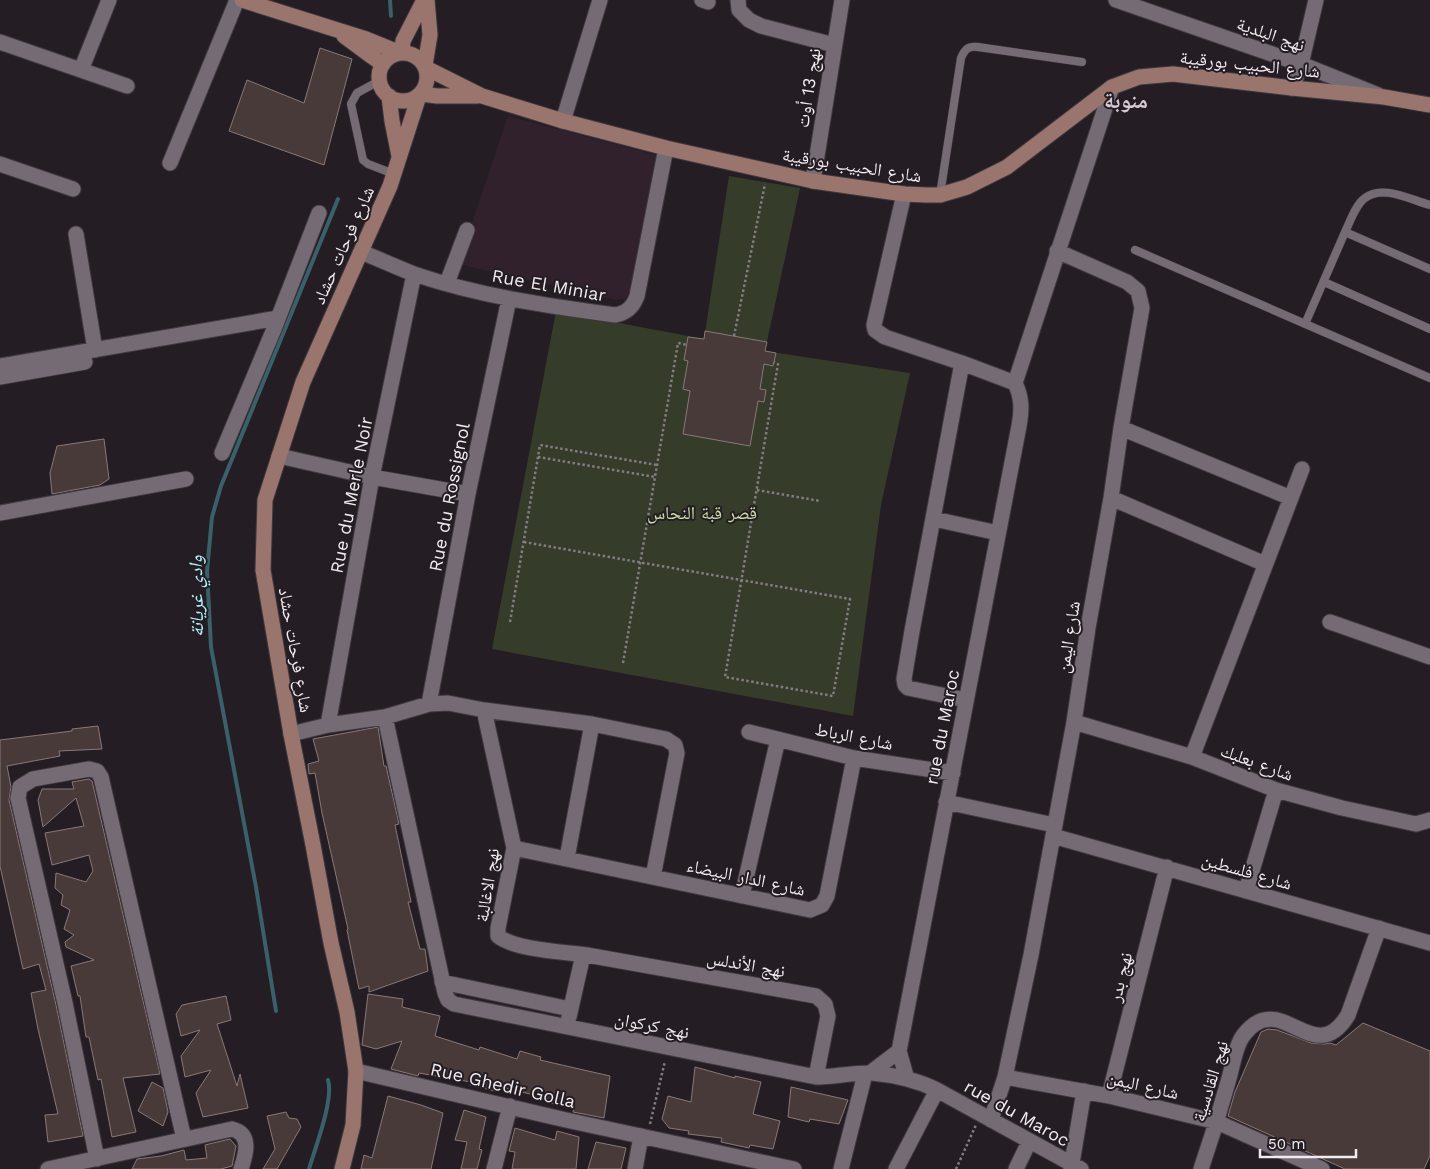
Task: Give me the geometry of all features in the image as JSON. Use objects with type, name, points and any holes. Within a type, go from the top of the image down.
[{"type":"street","points":[[81,70],[109,0]]},
{"type":"street","points":[[170,163],[237,0]]},
{"type":"street","points":[[425,0],[430,35],[426,67],[427,82],[420,95],[404,102],[389,96],[381,87],[379,75],[383,64],[400,52],[403,41],[425,0]]},
{"type":"street","points":[[563,120],[600,0]]},
{"type":"street","points":[[738,0],[739,10],[755,24],[834,45]]},
{"type":"street","name":"نهج 13 أوت","points":[[813,181],[842,0]]},
{"type":"street","points":[[1292,88],[1301,64],[1316,0]]},
{"type":"street","points":[[251,1],[373,41],[400,52],[415,54],[426,67]]},
{"type":"street","name":"نهج البلدية","points":[[1126,2],[1301,64],[1384,97]]},
{"type":"street","points":[[332,28],[383,64]]},
{"type":"street","points":[[0,42],[126,86]]},
{"type":"street","name":"شارع الحبيب بورقيبة","points":[[426,67],[482,96],[666,148],[813,181],[904,194],[940,194],[967,187],[1007,167],[1112,87],[1139,77],[1173,74],[1384,97],[1430,105]]},
{"type":"street","points":[[904,194],[874,325],[875,330],[885,337],[1015,383],[1112,87]]},
{"type":"street","name":"شارع الحبيب بورقيبة","points":[[420,95],[482,96]]},
{"type":"street","name":"شارع فرحات حشاد","points":[[342,1169],[353,1125],[356,1071],[347,1012],[331,944],[291,734],[263,570],[265,500],[303,382],[390,186],[420,95]]},
{"type":"street","name":"شارع فرحات حشاد","points":[[389,96],[399,156]]},
{"type":"street","name":"Rue El Miniar","points":[[361,252],[414,274],[509,299],[615,315],[627,311],[632,307],[637,296],[666,148]]},
{"type":"street","points":[[0,164],[73,189]]},
{"type":"street","points":[[222,453],[319,213]]},
{"type":"street","points":[[447,283],[466,230]]},
{"type":"street","points":[[76,234],[95,350]]},
{"type":"street","name":"شارع اليمن","points":[[986,1117],[1005,1077],[1031,955],[1074,722],[1142,308],[1138,291],[1128,282],[1057,251]]},
{"type":"street","name":"Rue du Merle Noir","points":[[328,725],[372,477],[414,274]]},
{"type":"street","name":"Rue du Rossignol","points":[[429,704],[468,494],[509,299]]},
{"type":"street","points":[[0,366],[276,323]]},
{"type":"street","points":[[0,377],[276,323]]},
{"type":"street","points":[[962,363],[912,631],[904,685],[908,688],[966,700]]},
{"type":"street","name":"rue du Maroc","points":[[907,1079],[899,1051],[1021,414],[1021,397],[1015,383]]},
{"type":"street","points":[[1121,428],[1291,498]]},
{"type":"street","points":[[279,456],[372,477],[468,494]]},
{"type":"street","points":[[1192,758],[1302,469]]},
{"type":"street","points":[[1,509],[186,479]]},
{"type":"street","points":[[1111,498],[1265,564]]},
{"type":"street","points":[[934,519],[998,533]]},
{"type":"street","points":[[1330,622],[1430,657]]},
{"type":"street","points":[[291,734],[328,725],[386,717],[429,704],[448,703],[484,710],[592,724],[666,739],[675,745],[677,753],[653,877]]},
{"type":"street","name":"نهج الاغالبة","points":[[484,710],[514,848],[498,936],[504,941],[530,947],[583,955]]},
{"type":"street","name":"نهج كركوان","points":[[386,717],[442,982],[448,1000],[454,1004],[566,1028],[816,1077],[867,1073]]},
{"type":"street","name":"شارع بعلبك","points":[[1074,722],[1192,758],[1276,790],[1342,808],[1416,824],[1430,820]]},
{"type":"street","points":[[567,858],[592,724]]},
{"type":"street","name":"شارع الرباط","points":[[749,732],[854,758],[953,773]]},
{"type":"street","points":[[742,896],[778,740]]},
{"type":"street","name":"شارع الدار البيضاء","points":[[514,848],[810,910],[822,905],[827,896],[854,758]]},
{"type":"street","points":[[103,1162],[18,798],[20,787],[33,779],[89,769],[97,771],[101,777],[184,1139]]},
{"type":"street","points":[[1246,891],[1276,790]]},
{"type":"street","name":"شارع فلسطين","points":[[946,802],[1054,830],[1246,891],[1430,943]]},
{"type":"street","name":"نهج بدر","points":[[1109,1096],[1167,867]]},
{"type":"street","name":"نهج القادسية","points":[[1201,1169],[1217,1122],[1240,1041],[1254,1024],[1265,1019],[1274,1020],[1321,1036],[1332,1034],[1337,1030],[1348,1015],[1379,928]]},
{"type":"street","points":[[566,1028],[583,955]]},
{"type":"street","name":"نهج الأندلس","points":[[583,955],[816,996],[825,1004],[828,1016],[816,1077]]},
{"type":"street","points":[[442,982],[570,1009]]},
{"type":"street","points":[[840,1169],[867,1073],[899,1051]]},
{"type":"street","name":"Rue Ghedir Golla","points":[[356,1071],[644,1137],[794,1169]]},
{"type":"street","name":"rue du Maroc","points":[[867,1073],[907,1079],[925,1084],[1075,1168]]},
{"type":"street","name":"شارع اليمن","points":[[1005,1077],[1109,1096],[1217,1122],[1322,1169]]},
{"type":"street","points":[[896,1169],[937,1090]]},
{"type":"street","points":[[1075,1168],[1084,1091]]},
{"type":"street","points":[[494,1169],[510,1106]]},
{"type":"street","points":[[48,1169],[103,1162],[184,1139],[225,1130],[238,1131],[246,1141],[245,1157],[241,1169]]},
{"type":"street","points":[[635,1169],[644,1137]]},
{"type":"street","points":[[1016,1169],[1029,1142]]},
{"type":"lane","points":[[940,194],[961,58],[965,50],[971,46],[1082,62]]},
{"type":"lane","points":[[379,81],[357,93],[351,104],[363,160],[368,164],[394,174]]},
{"type":"lane","points":[[1306,324],[1345,232],[1364,198],[1377,192],[1391,193],[1430,206]]},
{"type":"lane","points":[[1345,232],[1430,269]]},
{"type":"lane","points":[[1135,250],[1430,378]]},
{"type":"lane","points":[[1324,282],[1430,329]]},
{"type":"path","points":[[734,336],[768,171]]},
{"type":"path","points":[[623,664],[678,344],[686,345]]},
{"type":"path","points":[[524,542],[640,562],[741,580],[850,599],[833,696],[725,677],[741,580],[778,364],[774,362]]},
{"type":"path","points":[[510,622],[540,445],[657,465]]},
{"type":"path","points":[[538,457],[655,477]]},
{"type":"path","points":[[757,490],[820,501]]},
{"type":"path","points":[[644,1137],[668,1047]]},
{"type":"path","points":[[956,1169],[986,1117]]},
{"type":"shaded area","points":[[508,116],[656,155],[633,292],[626,298],[618,300],[458,264]]},
{"type":"green space","name":"قصر قبة النحاس","points":[[729,176],[800,188],[765,351],[910,373],[881,505],[853,716],[492,649],[556,311],[704,339]]},
{"type":"building","points":[[320,48],[352,59],[324,165],[229,131],[247,80],[304,103]]},
{"type":"building","points":[[705,331],[767,342],[765,351],[776,353],[773,366],[764,364],[760,389],[766,390],[764,402],[758,401],[750,446],[683,434],[690,391],[683,389],[688,361],[684,360],[688,337],[704,339]]},
{"type":"building","points":[[104,439],[109,479],[100,485],[52,494],[50,473],[57,446]]},
{"type":"building","points":[[98,726],[102,749],[59,751],[60,756],[7,766],[11,787],[9,800],[56,1005],[83,1136],[48,1142],[45,1115],[58,1114],[31,993],[46,990],[39,964],[23,969],[0,866],[0,740]]},
{"type":"building","points":[[378,727],[384,766],[386,766],[399,824],[395,825],[411,902],[408,902],[420,949],[425,949],[428,971],[369,992],[369,986],[359,989],[315,773],[309,774],[308,764],[319,761],[313,739]]},
{"type":"building","points":[[89,779],[92,781],[160,1074],[123,1078],[136,1132],[112,1137],[101,1079],[98,1080],[89,1037],[86,1037],[80,996],[78,996],[71,966],[94,960],[66,947],[65,942],[74,935],[64,929],[70,910],[61,905],[63,895],[55,888],[56,873],[86,882],[93,871],[89,855],[52,865],[45,833],[84,826],[76,798],[43,827],[38,800],[42,789],[74,789],[72,782]]},
{"type":"building","points":[[368,994],[403,999],[402,1007],[440,1016],[435,1036],[479,1050],[480,1047],[517,1059],[520,1051],[541,1057],[540,1060],[610,1076],[604,1118],[573,1112],[574,1107],[546,1102],[547,1098],[496,1086],[495,1091],[470,1085],[471,1082],[419,1073],[418,1076],[391,1069],[402,1041],[376,1049],[362,1045]]},
{"type":"building","points":[[226,996],[231,1020],[217,1024],[237,1086],[240,1074],[248,1108],[203,1117],[196,1093],[211,1070],[185,1077],[181,1056],[200,1030],[181,1036],[176,1014],[182,1005]]},
{"type":"building","points":[[1363,1023],[1430,1051],[1430,1156],[1424,1169],[1345,1169],[1228,1116],[1235,1092],[1261,1032],[1268,1029],[1277,1030],[1311,1043],[1330,1043],[1336,1045]]},
{"type":"building","points":[[695,1067],[735,1078],[735,1076],[761,1082],[753,1114],[780,1121],[773,1149],[750,1145],[749,1148],[721,1142],[722,1138],[688,1134],[689,1131],[669,1128],[662,1119],[668,1096],[691,1102]]},
{"type":"building","points":[[152,1082],[163,1088],[168,1112],[163,1126],[138,1111]]},
{"type":"building","points":[[791,1087],[848,1100],[839,1124],[810,1119],[809,1122],[788,1117]]},
{"type":"building","points":[[388,1096],[443,1113],[431,1169],[361,1169],[364,1155],[372,1158]]},
{"type":"building","points":[[464,1110],[486,1117],[479,1149],[482,1150],[477,1169],[461,1169],[467,1142],[455,1140]]},
{"type":"building","points":[[286,1112],[289,1118],[297,1119],[301,1127],[277,1169],[263,1169],[275,1149],[267,1116]]},
{"type":"building","points":[[515,1128],[555,1140],[557,1131],[579,1137],[576,1169],[512,1169],[515,1152],[509,1151]]},
{"type":"building","points":[[230,1139],[236,1146],[232,1166],[221,1169],[132,1169],[137,1159],[161,1156],[184,1150],[186,1160],[207,1158],[205,1145]]},
{"type":"building","points":[[596,1142],[626,1148],[621,1169],[588,1169]]},
{"type":"waterway","name":"وادي غريانة","points":[[390,0],[391,16]]},
{"type":"waterway","name":"وادي غريانة","points":[[276,1011],[256,887],[211,647],[207,571],[212,517],[221,486],[338,199]]},
{"type":"waterway","points":[[309,1169],[326,1111],[329,1089],[328,1080]]},
{"type":"district","name":"منوبة","points":[[1126,100]]}]
